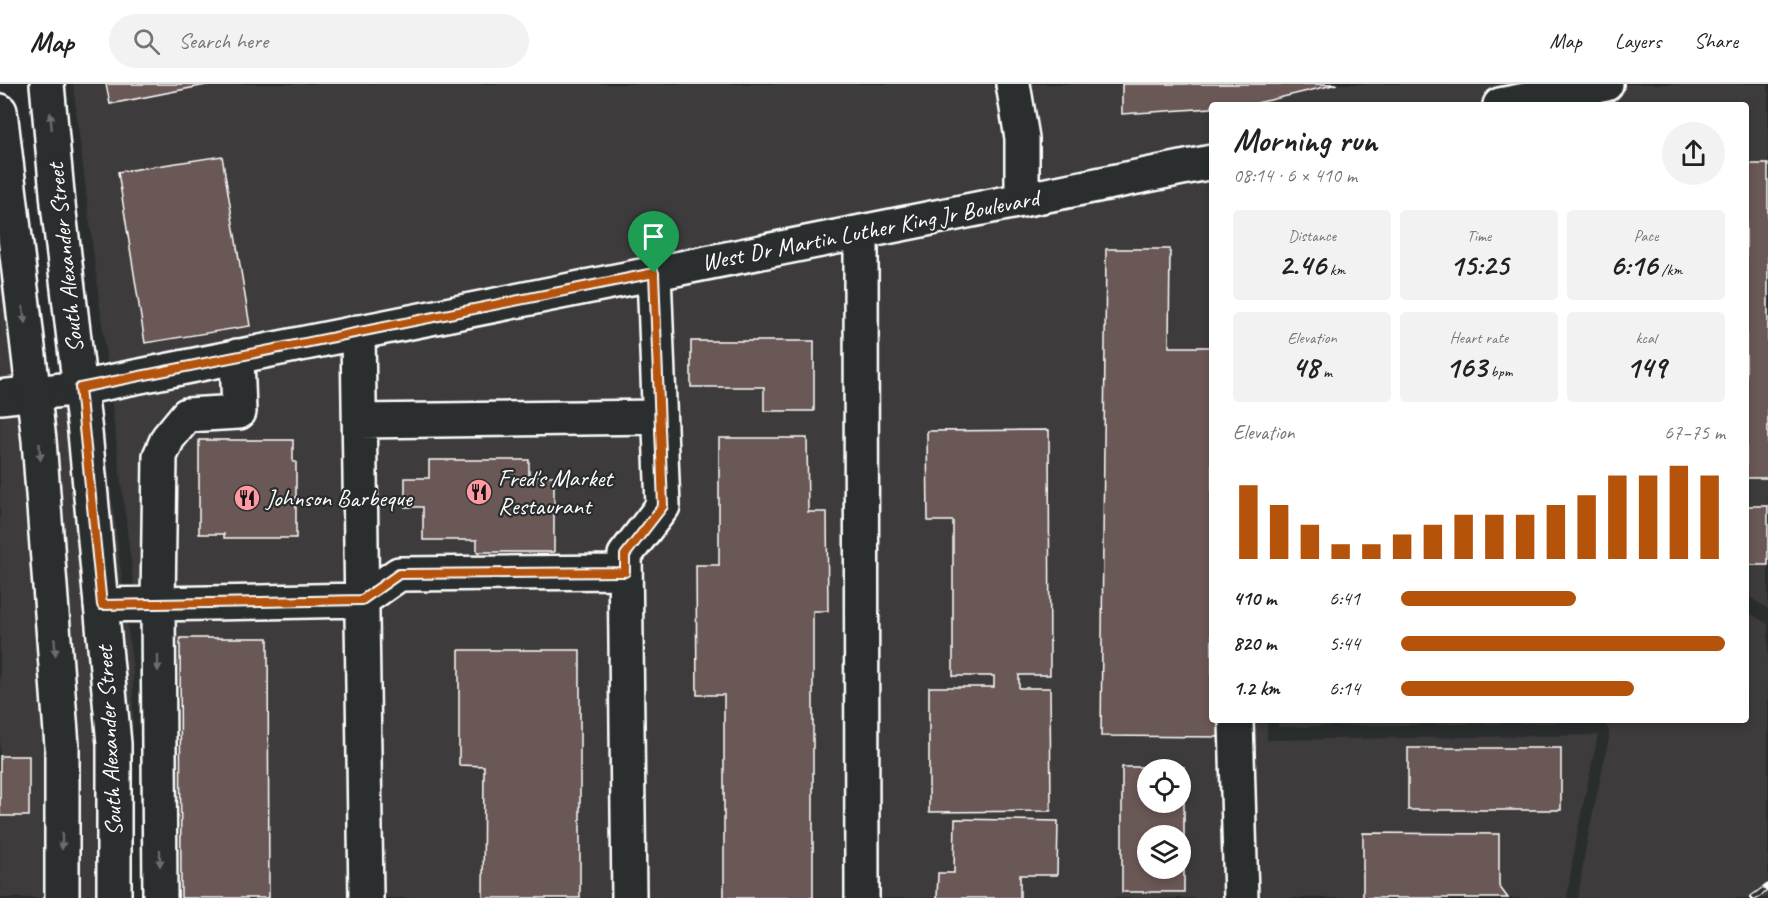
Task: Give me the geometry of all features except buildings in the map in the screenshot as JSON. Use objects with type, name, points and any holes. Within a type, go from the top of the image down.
[{"type":"main road","name":"South Alexander Street","points":[[47,84],[58,204],[80,388],[114,744],[114,898]]},
{"type":"main road","points":[[1013,84],[1022,138],[1022,200]]},
{"type":"main road","points":[[1515,102],[1606,84]]},
{"type":"main road","name":"South Alexander Street","points":[[0,111],[9,273],[33,394],[40,464],[62,746],[62,898]]},
{"type":"main road","name":"West Dr Martin Luther King Jr Boulevard","points":[[0,397],[80,388],[1209,163]]},
{"type":"main road","points":[[861,232],[862,898]]},
{"type":"main road","points":[[630,898],[625,555],[663,506],[654,273]]},
{"type":"main road","points":[[358,332],[366,898]]},
{"type":"main road","points":[[160,898],[158,605],[160,456],[168,438],[188,415],[239,412],[237,356]]},
{"type":"main road","points":[[359,421],[659,417]]},
{"type":"main road","points":[[102,605],[362,600],[399,574],[625,572]]},
{"type":"main road","points":[[1236,723],[1241,898]]},
{"type":"shaded area","points":[[73,84],[1768,84],[1768,609],[1749,597],[1749,102],[1209,102],[1209,723],[1267,723],[1267,740],[1598,735],[1575,843],[1567,898],[145,898],[144,670]]},
{"type":"shaded area","points":[[0,229],[25,442],[49,746],[48,898],[0,898]]},
{"type":"shaded area","points":[[96,400],[100,400],[133,671],[133,898],[128,898]]},
{"type":"shaded area","points":[[69,405],[101,745],[100,898],[75,898],[49,407]]},
{"type":"shaded area","points":[[1749,613],[1768,624],[1768,898],[1578,898],[1586,845],[1609,738],[1609,730],[1601,723],[1749,723]]},
{"type":"shaded area","points":[[1278,723],[1534,723],[1278,727]]},
{"type":"railway","points":[[1753,898],[1768,887]]},
{"type":"place","name":"Fred's Market Restaurant","points":[[479,492]]},
{"type":"place","name":"Johnson Barbeque","points":[[247,498]]},
{"type":"route","points":[[654,273],[663,506],[625,555],[625,572],[399,574],[362,600],[102,605],[80,388],[654,273]]}]
